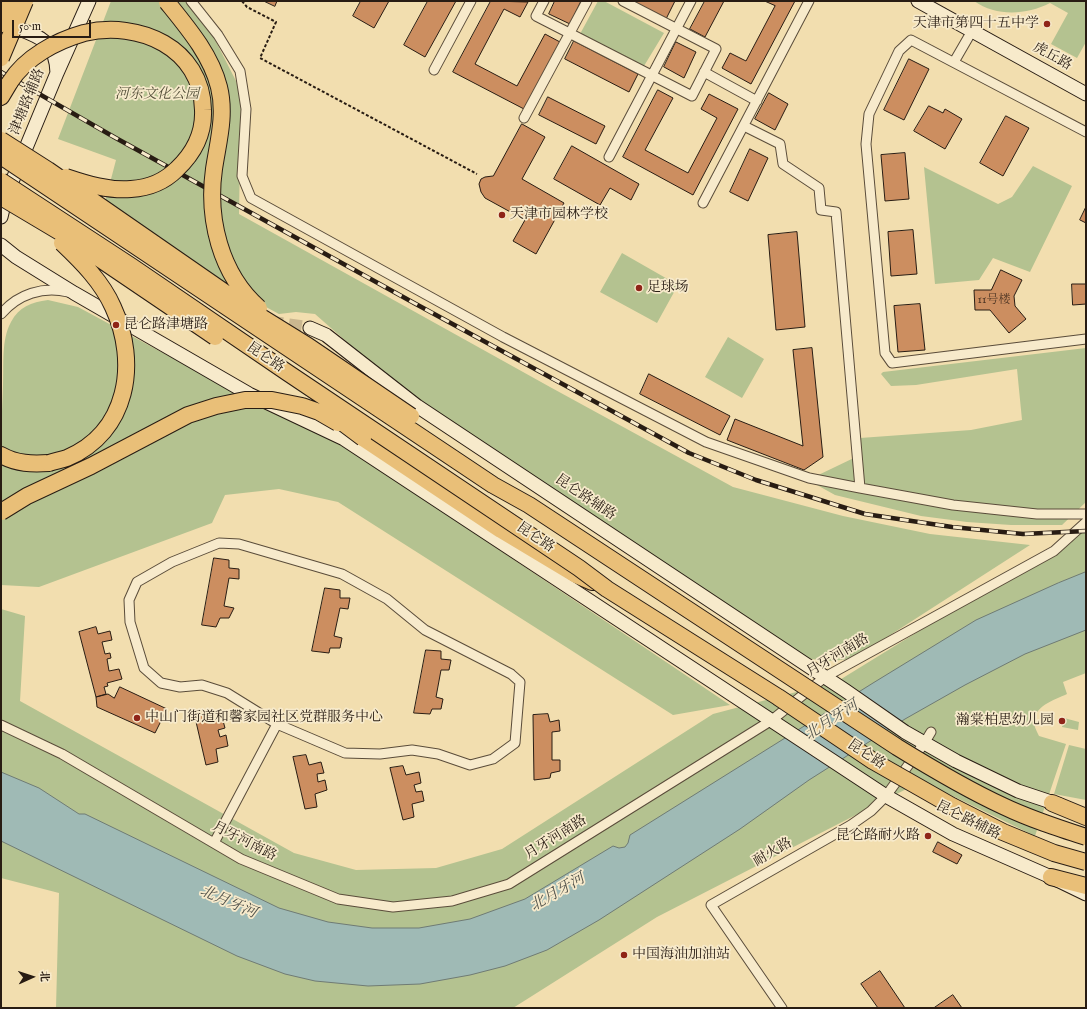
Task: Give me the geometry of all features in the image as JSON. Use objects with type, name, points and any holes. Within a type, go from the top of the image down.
[{"type":"highway","points":[[1,23],[11,1]]},
{"type":"highway","points":[[1,58],[25,1]]},
{"type":"highway","points":[[166,1],[202,49],[219,87],[222,105],[221,123],[214,169],[212,217],[216,235],[222,251],[237,282],[256,305],[308,346]]},
{"type":"highway","points":[[1,97],[16,74],[41,53],[72,37],[99,31],[118,30],[135,32],[161,42],[180,56],[195,74],[203,101],[201,130],[198,140],[189,156],[166,178],[145,187],[115,189],[92,185],[48,170]]},
{"type":"highway","points":[[1,140],[48,170],[253,312],[308,346],[492,474],[529,504]]},
{"type":"highway","name":"昆仑路","points":[[1,156],[493,485],[529,504],[873,732],[945,777],[1004,807],[1045,824],[1086,837]]},
{"type":"highway","points":[[4,196],[319,406],[501,530],[576,575],[607,589]]},
{"type":"highway","points":[[1,456],[22,463],[49,462],[66,459],[90,444],[102,434],[119,406],[124,389],[127,368],[125,341],[120,323],[113,306],[96,279],[84,264],[61,243],[4,196]]},
{"type":"highway","name":"昆仑路","points":[[4,196],[131,266],[288,374],[579,568],[607,589],[778,697],[873,760],[952,806],[1003,832],[1054,853],[1086,862]]},
{"type":"highway","points":[[1,512],[26,496],[91,466],[188,415],[216,406],[246,400],[272,400],[302,406],[319,412],[364,438]]},
{"type":"highway","points":[[1052,803],[1086,818]]},
{"type":"highway","points":[[1051,877],[1086,886]]},
{"type":"main road","name":"津塘路辅路","points":[[1,217],[4,196],[20,164],[57,73],[89,1]]},
{"type":"main road","name":"虎丘路","points":[[918,1],[974,27],[1086,84]]},
{"type":"main road","name":"虎丘路","points":[[935,1],[974,27],[1086,94]]},
{"type":"main road","points":[[1,23],[43,40],[49,45],[57,61],[57,73]]},
{"type":"main road","name":"昆仑路辅路","points":[[1,245],[16,257],[74,293],[249,394],[344,439],[886,796],[953,834],[1086,894]]},
{"type":"main road","name":"昆仑路辅路","points":[[310,328],[326,335],[417,406],[846,691],[905,732],[928,737]]},
{"type":"main road","points":[[928,737],[956,761],[1018,791],[1052,803],[1086,811]]},
{"type":"street","points":[[191,1],[218,36],[240,71],[246,109],[242,176],[251,198],[504,337],[706,442],[809,478],[860,488],[953,505],[1037,514],[1086,514]]},
{"type":"street","points":[[434,70],[471,1]]},
{"type":"street","points":[[544,1],[536,16],[692,96],[716,49],[622,1]]},
{"type":"street","points":[[524,118],[586,1]]},
{"type":"street","points":[[609,156],[691,1]]},
{"type":"street","points":[[703,203],[809,1]]},
{"type":"street","points":[[954,62],[974,27]]},
{"type":"street","points":[[1086,132],[911,40],[899,51],[869,114],[866,144],[885,353],[892,363],[1086,339]]},
{"type":"street","points":[[704,72],[757,101]]},
{"type":"street","points":[[744,126],[780,144],[783,164],[819,188],[821,210],[836,212],[860,488]]},
{"type":"street","points":[[1,314],[11,303],[34,292],[54,290],[74,293]]},
{"type":"street","name":"月牙河南路","points":[[1,726],[62,754],[241,859],[338,899],[393,907],[452,901],[509,884],[772,720],[825,677],[1054,551],[1086,522]]},
{"type":"street","points":[[219,543],[239,544],[342,574],[387,599],[425,630],[512,674],[520,682],[515,743],[493,759],[470,765],[438,754],[412,750],[380,754],[345,753],[277,724],[227,692],[202,685],[180,687],[161,683],[144,668],[130,622],[129,600],[137,582],[172,562],[219,543]]},
{"type":"street","points":[[214,843],[277,724]]},
{"type":"street","name":"耐火路","points":[[782,1008],[711,905],[851,825],[871,811],[886,796],[928,737]]},
{"type":"path","points":[[242,1],[247,7],[276,22],[260,58],[477,174]]},
{"type":"green space","name":"河东文化公园","points":[[111,1],[188,1],[207,24],[236,81],[241,99],[239,214],[733,487],[843,516],[930,534],[1030,545],[853,659],[829,661],[803,658],[389,379],[315,314],[296,312],[279,314],[227,286],[105,202],[116,160],[58,139]]},
{"type":"green space","points":[[598,1],[604,1],[664,33],[644,66],[580,34]]},
{"type":"green space","points":[[974,1],[1086,1],[1086,42],[1077,58],[1051,44],[1068,13],[1050,3],[1021,12],[1002,12],[992,10]]},
{"type":"green space","points":[[1033,166],[1072,186],[1030,272],[993,258],[979,280],[935,284],[924,167],[998,204],[1012,197]]},
{"type":"green space","name":"足球场","points":[[622,253],[678,285],[657,323],[600,292]]},
{"type":"green space","points":[[48,300],[78,307],[228,388],[327,437],[379,469],[730,705],[673,715],[338,502],[279,489],[225,495],[212,523],[39,587],[1,585],[1,460],[4,345],[8,329],[14,317],[26,306],[36,302]]},
{"type":"green space","points":[[728,337],[764,359],[742,398],[705,377]]},
{"type":"green space","points":[[1086,348],[1086,502],[1062,525],[1011,525],[967,522],[921,516],[835,495],[808,480],[860,455],[860,438],[971,430],[1022,420],[1017,369],[916,385],[891,386],[881,374],[883,372]]},
{"type":"green space","points":[[1086,528],[1086,673],[1063,682],[1067,694],[1045,704],[1037,713],[1035,718],[1034,724],[1039,736],[1066,744],[1035,836],[922,781],[657,917],[513,1008],[56,1008],[59,893],[1,878],[1,609],[25,616],[20,701],[294,853],[356,870],[436,868],[502,849],[713,714],[838,681]]},
{"type":"green space","points":[[1064,718],[1079,722],[1078,730],[1062,727]]},
{"type":"green space","points":[[1069,745],[1086,749],[1086,800],[1054,794]]},
{"type":"water","name":"北月牙河","points":[[1086,572],[1086,630],[1025,654],[965,685],[905,719],[809,780],[740,829],[599,920],[547,950],[505,966],[470,975],[420,984],[368,986],[315,981],[285,974],[237,956],[1,841],[1,772],[39,788],[79,814],[85,814],[279,908],[328,922],[372,928],[419,928],[470,919],[525,899],[613,846],[619,848],[625,847],[628,843],[630,835],[976,620]]},
{"type":"building","points":[[264,1],[277,1],[275,6]]},
{"type":"building","points":[[361,1],[389,1],[374,28],[353,16]]},
{"type":"building","points":[[428,1],[456,1],[425,57],[404,45]]},
{"type":"building","points":[[491,1],[528,2],[520,17],[504,9],[475,64],[517,86],[545,34],[560,42],[524,109],[453,72]]},
{"type":"building","points":[[555,1],[581,1],[570,24],[549,14]]},
{"type":"building","points":[[631,1],[675,1],[666,19]]},
{"type":"building","points":[[705,1],[724,1],[705,37],[690,29]]},
{"type":"building","points":[[765,1],[795,1],[751,84],[722,68],[730,53],[746,61],[775,6]]},
{"type":"building","points":[[574,41],[638,74],[629,92],[565,59]]},
{"type":"building","points":[[676,42],[696,52],[684,78],[664,67]]},
{"type":"building","points":[[909,59],[929,69],[904,120],[884,110]]},
{"type":"building","points":[[658,90],[673,98],[645,150],[688,173],[717,118],[701,109],[709,94],[738,109],[693,195],[623,157]]},
{"type":"building","points":[[769,93],[788,104],[775,130],[755,119]]},
{"type":"building","points":[[548,97],[605,126],[596,144],[539,115]]},
{"type":"building","points":[[929,106],[943,113],[945,109],[962,119],[945,149],[914,131]]},
{"type":"building","points":[[1006,116],[1029,128],[1003,176],[980,163]]},
{"type":"building","points":[[522,124],[545,137],[522,179],[564,203],[536,254],[513,241],[525,220],[485,198],[481,192],[479,184],[481,179],[493,176]]},
{"type":"building","points":[[572,146],[639,184],[631,200],[610,188],[600,205],[554,179]]},
{"type":"building","points":[[750,149],[768,158],[748,201],[730,192]]},
{"type":"building","points":[[905,153],[909,199],[885,201],[881,155]]},
{"type":"building","points":[[1086,207],[1086,223],[1080,220]]},
{"type":"building","points":[[913,230],[917,274],[891,276],[888,232]]},
{"type":"building","points":[[797,232],[805,327],[776,330],[768,235]]},
{"type":"building","points":[[1001,270],[1022,280],[1014,296],[1015,306],[1026,319],[1009,333],[990,310],[975,310],[974,290],[991,290]]},
{"type":"building","points":[[1072,284],[1086,284],[1086,304],[1073,305]]},
{"type":"building","points":[[920,304],[925,350],[898,352],[894,306]]},
{"type":"building","points":[[812,348],[823,457],[804,470],[727,440],[735,419],[803,446],[793,350]]},
{"type":"building","points":[[649,374],[730,416],[720,435],[640,394]]},
{"type":"building","points":[[214,558],[229,560],[229,568],[239,569],[239,579],[229,578],[224,606],[234,608],[229,618],[220,618],[216,627],[202,625]]},
{"type":"building","points":[[325,588],[340,590],[340,598],[350,598],[348,609],[340,608],[334,636],[342,638],[340,648],[330,648],[329,653],[312,651]]},
{"type":"building","points":[[96,627],[98,634],[110,631],[112,640],[102,642],[105,654],[110,653],[111,658],[107,659],[109,671],[119,669],[122,679],[107,683],[108,686],[104,687],[106,694],[96,697],[79,632]]},
{"type":"building","points":[[426,650],[441,651],[441,659],[451,660],[449,670],[441,670],[436,697],[443,699],[441,709],[432,709],[430,714],[414,713]]},
{"type":"building","points":[[120,687],[167,709],[155,733],[97,707],[96,697],[108,694],[114,698]]},
{"type":"building","points":[[207,711],[210,720],[222,717],[225,728],[218,730],[220,737],[226,735],[228,746],[216,749],[218,762],[206,765],[194,713]]},
{"type":"building","points":[[548,714],[550,722],[559,720],[560,731],[552,732],[552,760],[560,760],[560,771],[551,773],[550,778],[534,780],[533,715]]},
{"type":"building","points":[[306,755],[309,765],[321,762],[324,773],[317,774],[318,782],[325,780],[327,790],[315,794],[317,807],[305,809],[293,757]]},
{"type":"building","points":[[403,766],[406,775],[419,772],[421,783],[414,785],[416,792],[422,791],[424,801],[412,804],[414,817],[403,820],[390,768]]},
{"type":"building","points":[[938,842],[962,855],[957,864],[933,852]]},
{"type":"building","points":[[880,971],[905,1008],[878,1008],[861,984]]},
{"type":"building","points":[[953,995],[962,1008],[934,1008]]},
{"type":"tunnel","points":[[270,322],[310,328]]},
{"type":"railway","points":[[1,72],[114,137],[689,453],[756,480],[865,514],[952,527],[1023,534],[1086,531]]},
{"type":"place","name":"天津市第四十五中学","points":[[1047,24]]},
{"type":"place","name":"天津市园林学校","points":[[502,215]]},
{"type":"place","name":"足球场","points":[[639,288]]},
{"type":"place","name":"昆仑路津塘路","points":[[116,325]]},
{"type":"place","name":"中山门街道和馨家园社区党群服务中心","points":[[137,718]]},
{"type":"place","name":"瀚棠柏思幼儿园","points":[[1062,721]]},
{"type":"place","name":"昆仑路耐火路","points":[[928,836]]},
{"type":"place","name":"中国海油加油站","points":[[624,955]]}]
